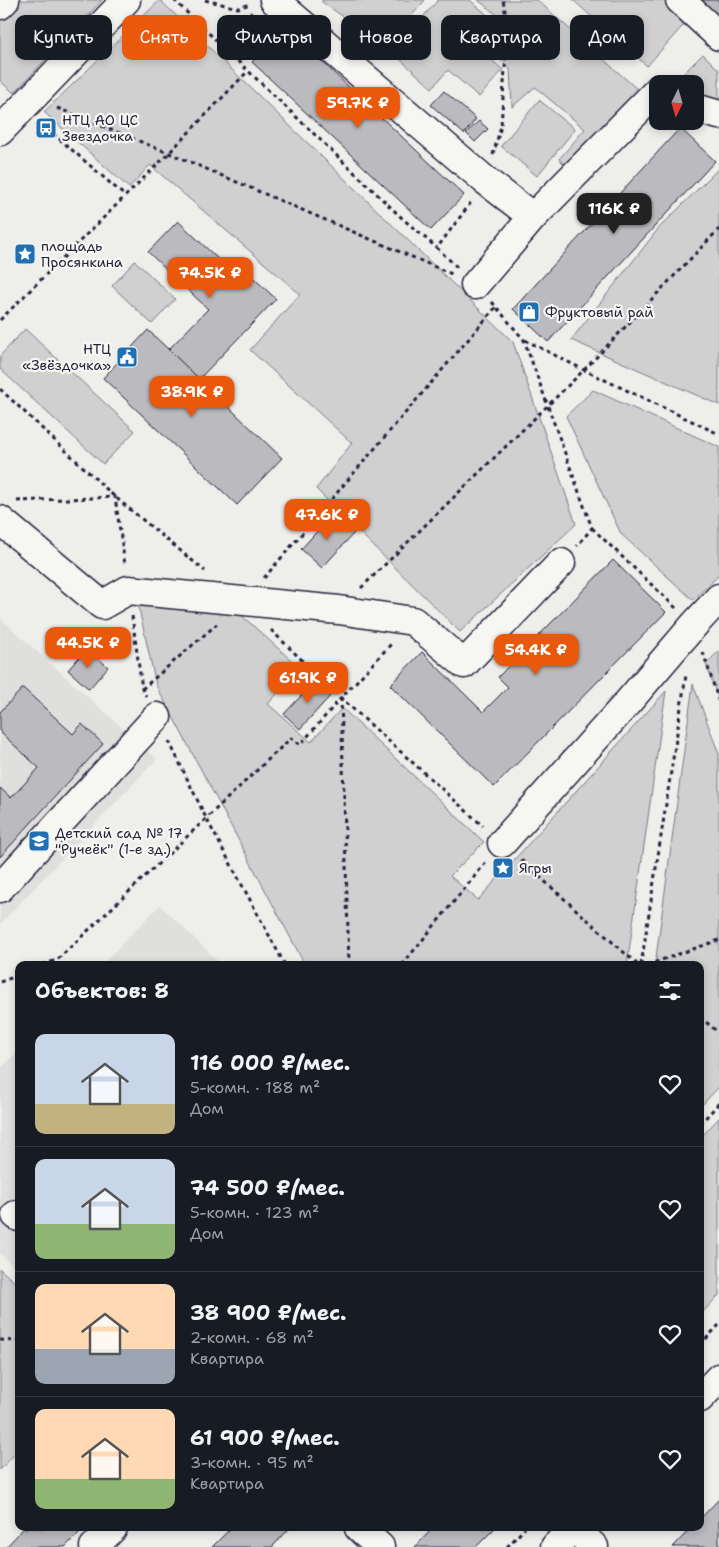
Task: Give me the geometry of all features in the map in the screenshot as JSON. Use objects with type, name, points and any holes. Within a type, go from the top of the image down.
[{"type":"main road","points":[[0,5],[5,0]]},
{"type":"main road","points":[[0,131],[126,0]]},
{"type":"main road","points":[[680,0],[719,36]]},
{"type":"main road","points":[[262,3],[533,217]]},
{"type":"main road","points":[[475,285],[533,217],[649,99]]},
{"type":"main road","points":[[704,111],[719,115]]},
{"type":"main road","points":[[5,511],[102,605],[128,590],[339,610],[413,621],[464,664],[561,563]]},
{"type":"main road","points":[[502,843],[719,598]]},
{"type":"main road","points":[[0,888],[157,717]]},
{"type":"main road","points":[[704,1394],[719,1378]]},
{"type":"main road","points":[[94,1547],[110,1531]]},
{"type":"main road","points":[[555,1547],[571,1531]]},
{"type":"main road","points":[[577,1531],[594,1547]]},
{"type":"path","points":[[174,0],[217,40]]},
{"type":"path","points":[[205,0],[238,8],[262,3]]},
{"type":"path","points":[[249,15],[262,3]]},
{"type":"path","points":[[237,60],[403,219],[437,248]]},
{"type":"path","points":[[0,320],[169,153],[248,71]]},
{"type":"path","points":[[56,108],[169,153],[475,285]]},
{"type":"path","points":[[40,123],[125,196]]},
{"type":"path","points":[[339,610],[584,370],[719,229]]},
{"type":"path","points":[[142,689],[243,602],[496,307],[524,340],[592,528],[694,625],[719,702]]},
{"type":"path","points":[[524,340],[719,434]]},
{"type":"path","points":[[0,389],[115,497],[205,571]]},
{"type":"path","points":[[5,511],[115,497]]},
{"type":"path","points":[[115,497],[142,689],[206,818],[283,961]]},
{"type":"path","points":[[561,563],[592,528]]},
{"type":"path","points":[[53,961],[58,959],[291,738],[300,745],[413,621]]},
{"type":"path","points":[[271,629],[341,698],[349,961]]},
{"type":"path","points":[[642,961],[686,673]]},
{"type":"path","points":[[405,961],[502,843]]},
{"type":"path","points":[[659,961],[719,940]]},
{"type":"path","points":[[0,982],[15,976]]},
{"type":"path","points":[[704,1020],[719,1033]]},
{"type":"path","points":[[704,1120],[719,1103]]},
{"type":"path","points":[[704,1341],[719,1325]]},
{"type":"path","points":[[0,1340],[15,1341]]},
{"type":"path","points":[[507,1547],[522,1531]]},
{"type":"shaded area","points":[[15,0],[102,0],[88,15],[15,15],[15,60],[45,60],[14,93],[0,81],[0,16]]},
{"type":"shaded area","points":[[160,0],[175,15],[144,15]]},
{"type":"shaded area","points":[[322,0],[425,0],[412,15],[341,15],[322,2]]},
{"type":"shaded area","points":[[438,0],[470,0],[487,15],[441,15],[441,60],[492,60],[503,70],[479,97],[448,70],[432,88],[401,60],[431,60],[431,15],[425,15]]},
{"type":"shaded area","points":[[478,0],[537,0],[554,15],[497,15]]},
{"type":"shaded area","points":[[573,0],[668,0],[689,19],[647,66],[640,60],[644,60],[644,15],[590,15]]},
{"type":"shaded area","points":[[560,20],[570,29],[570,60],[604,60],[638,90],[569,169],[559,159],[585,129],[535,87],[512,107],[510,69],[501,60],[560,60]]},
{"type":"shaded area","points":[[122,37],[122,60],[207,60],[207,46],[217,55],[217,60],[222,60],[513,342],[576,524],[460,632],[316,489],[352,443],[250,350],[300,294],[150,165],[129,188],[44,112],[98,60],[112,60],[112,46]]},
{"type":"shaded area","points":[[703,54],[719,70],[719,106],[704,100],[704,75],[682,75]]},
{"type":"shaded area","points":[[539,100],[575,129],[537,176],[501,146]]},
{"type":"shaded area","points":[[719,168],[719,405],[571,340],[659,228]]},
{"type":"shaded area","points":[[135,261],[175,299],[152,324],[112,286]]},
{"type":"shaded area","points":[[25,329],[135,431],[103,464],[0,369],[0,356]]},
{"type":"shaded area","points":[[593,390],[719,447],[719,575],[693,600],[621,534],[566,416]]},
{"type":"shaded area","points":[[136,595],[220,596],[300,668],[268,704],[311,742],[342,708],[484,842],[450,876],[478,900],[666,691],[628,961],[303,961],[156,685]]},
{"type":"shaded area","name":"Детский сад № 17 \"Ручеёк\" (1-е зд.)","points":[[0,618],[157,759],[0,924]]},
{"type":"shaded area","points":[[719,651],[719,700],[706,664]]},
{"type":"shaded area","points":[[693,684],[719,754],[719,1087],[704,1103],[704,961],[656,961]]},
{"type":"shaded area","points":[[160,905],[218,961],[105,961]]},
{"type":"shaded area","points":[[15,1054],[15,1267],[0,1254],[0,1069]]},
{"type":"shaded area","points":[[719,1118],[719,1295],[704,1311],[704,1134]]},
{"type":"shaded area","points":[[0,1269],[15,1282],[15,1453],[0,1470]]},
{"type":"building","points":[[699,0],[719,0],[719,19]]},
{"type":"building","points":[[254,60],[320,60],[464,195],[431,230],[252,62]]},
{"type":"building","points":[[444,91],[476,119],[464,134],[431,105]]},
{"type":"building","points":[[479,121],[488,129],[475,142],[466,133]]},
{"type":"building","points":[[678,130],[682,130],[715,161],[548,342],[513,309]]},
{"type":"building","points":[[178,221],[237,277],[244,269],[276,299],[199,379],[168,350],[208,309],[148,252]]},
{"type":"building","points":[[148,330],[282,458],[237,505],[103,378]]},
{"type":"building","points":[[333,514],[354,533],[322,568],[301,549]]},
{"type":"building","points":[[613,560],[666,612],[494,787],[390,685],[422,652],[483,712],[508,687],[498,677]]},
{"type":"building","points":[[87,648],[108,667],[89,689],[68,670]]},
{"type":"building","points":[[317,679],[332,694],[300,729],[284,714]]},
{"type":"building","points":[[23,688],[73,734],[82,724],[103,744],[0,857],[0,788],[11,798],[39,768],[0,732],[0,712]]},
{"type":"building","points":[[719,1499],[719,1547],[673,1547],[688,1531],[704,1531],[704,1515]]},
{"type":"building","points":[[21,1531],[81,1531],[65,1547],[6,1547]]},
{"type":"building","points":[[228,1531],[287,1531],[272,1547],[212,1547]]},
{"type":"building","points":[[430,1531],[492,1531],[476,1547],[415,1547]]},
{"type":"place","name":"НТЦ АО ЦС Звездочка","points":[[46,128]]},
{"type":"place","name":"площадь Просянкина","points":[[25,254]]},
{"type":"place","name":"Фруктовый рай","points":[[529,312]]},
{"type":"place","name":"НТЦ «Звёздочка»","points":[[127,357]]},
{"type":"place","name":"Детский сад № 17 \"Ручеёк\" (1-е зд.)","points":[[39,841]]},
{"type":"place","name":"Ягры","points":[[503,868]]}]
